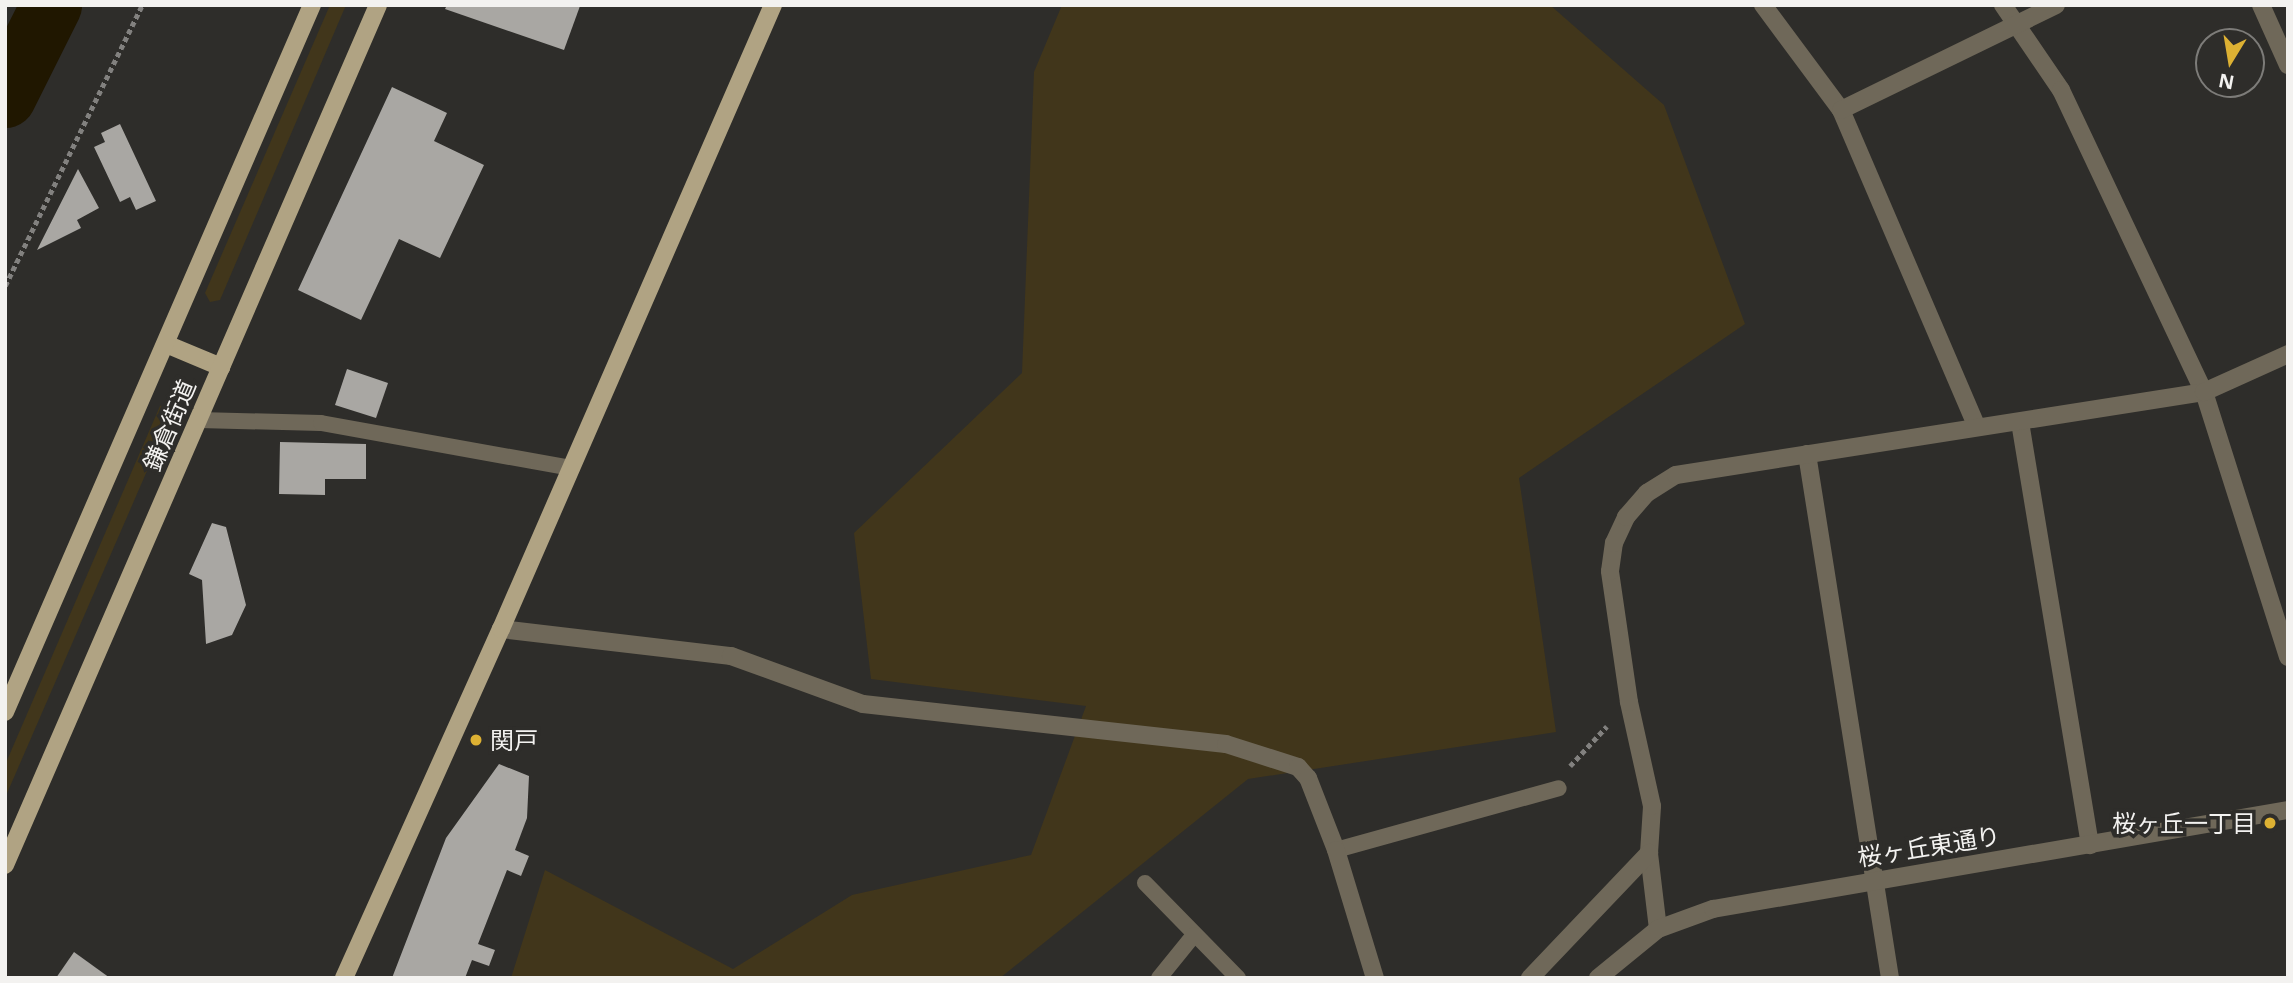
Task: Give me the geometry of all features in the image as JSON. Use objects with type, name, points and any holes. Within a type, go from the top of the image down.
[{"type":"main road","name":"鎌倉街道","points":[[5,712],[312,5]]},
{"type":"main road","name":"鎌倉街道","points":[[5,865],[377,5]]},
{"type":"main road","points":[[344,978],[572,468],[772,5]]},
{"type":"main road","points":[[166,344],[221,368]]},
{"type":"street","points":[[1763,5],[1841,110],[1976,425]]},
{"type":"street","points":[[2003,5],[2061,90],[2204,392],[2288,657]]},
{"type":"street","points":[[1841,110],[2056,5]]},
{"type":"street","points":[[2261,5],[2288,65]]},
{"type":"street","points":[[1657,929],[1649,853],[1652,806],[1629,702],[1610,571],[1614,543],[1626,517],[1647,493],[1675,475],[1976,425],[2020,422],[2204,392],[2288,354]]},
{"type":"street","points":[[2020,422],[2090,845]]},
{"type":"street","points":[[1807,454],[1890,978]]},
{"type":"street","points":[[501,629],[731,656],[863,704],[1226,744],[1298,767],[1308,778],[1336,850],[1375,978]]},
{"type":"street","name":"桜ヶ丘東通り","points":[[1598,978],[1657,929],[1713,909],[1874,879],[2288,810]]},
{"type":"street","points":[[1530,978],[1649,853]]},
{"type":"lane","points":[[198,420],[321,423],[572,468]]},
{"type":"lane","points":[[1336,850],[1559,788]]},
{"type":"lane","points":[[1144,883],[1238,978]]},
{"type":"lane","points":[[1159,978],[1194,935]]},
{"type":"path","points":[[5,286],[142,5]]},
{"type":"path","points":[[1559,788],[1561,775],[1629,702]]},
{"type":"shaded area","points":[[330,5],[346,5],[220,300],[210,302],[205,293]]},
{"type":"shaded area","points":[[1062,5],[1550,5],[1664,105],[1745,324],[1519,478],[1556,732],[1248,779],[1000,978],[511,978],[545,870],[733,969],[852,895],[1031,855],[1086,706],[871,679],[854,533],[1022,373],[1034,72]]},
{"type":"shaded area","points":[[170,404],[173,411],[5,798],[5,765],[160,406]]},
{"type":"building","points":[[447,5],[580,6],[564,50],[445,9]]},
{"type":"building","points":[[392,87],[447,113],[434,141],[484,165],[440,258],[399,239],[361,320],[298,290]]},
{"type":"building","points":[[120,124],[156,201],[136,210],[130,197],[120,202],[94,147],[105,142],[101,133]]},
{"type":"building","points":[[78,169],[99,208],[77,220],[81,228],[37,250]]},
{"type":"building","points":[[347,369],[388,383],[376,418],[335,405]]},
{"type":"building","points":[[280,442],[366,444],[366,479],[325,479],[325,495],[279,494]]},
{"type":"building","points":[[212,523],[226,527],[246,605],[232,635],[206,644],[202,580],[189,574]]},
{"type":"building","points":[[499,764],[529,776],[527,818],[515,850],[529,856],[521,876],[507,870],[478,944],[495,950],[489,966],[472,960],[465,978],[392,978],[446,838]]},
{"type":"building","points":[[74,952],[110,978],[56,978]]},
{"type":"waterway","points":[[5,97],[51,5]]},
{"type":"place","name":"関戸","points":[[476,740]]},
{"type":"place","name":"桜ヶ丘一丁目","points":[[2270,823]]}]
